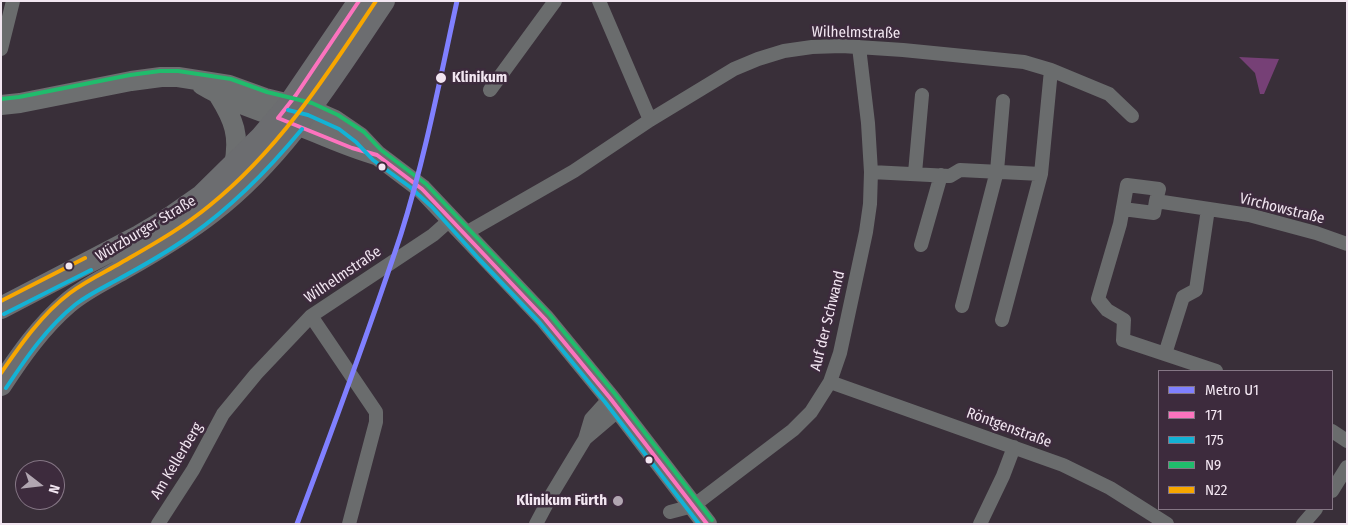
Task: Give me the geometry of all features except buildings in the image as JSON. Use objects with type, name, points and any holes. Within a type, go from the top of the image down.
[{"type":"main road","name":"Würzburger Straße","points":[[1,385],[17,360],[44,326],[69,302],[170,241],[213,212],[259,170],[294,114],[359,1]]},
{"type":"main road","name":"Würzburger Straße","points":[[10,304],[81,268],[171,217],[202,196],[234,165],[294,114],[384,1]]},
{"type":"main road","points":[[10,304],[27,302],[39,312],[44,326]]},
{"type":"street","points":[[1,49],[13,1]]},
{"type":"street","points":[[490,90],[555,1]]},
{"type":"street","points":[[599,1],[650,120]]},
{"type":"street","name":"Wilhelmstraße","points":[[464,234],[574,171],[650,120],[734,69],[784,51],[812,47],[859,47],[1024,62],[1051,70],[1109,94],[1132,116]]},
{"type":"street","name":"Auf der Schwand","points":[[693,506],[794,430],[811,412],[830,382],[840,353],[866,232],[870,204],[871,172],[868,123],[859,47]]},
{"type":"street","points":[[1002,320],[1041,174],[1051,70]]},
{"type":"street","points":[[1,105],[20,104],[161,77],[178,77],[229,85],[265,98],[352,148],[377,155],[422,189],[545,319],[615,404],[707,524]]},
{"type":"street","points":[[194,80],[219,96],[254,110],[294,114]]},
{"type":"street","points":[[915,174],[922,95]]},
{"type":"street","points":[[219,96],[228,110],[236,132],[237,145],[234,165]]},
{"type":"street","points":[[962,306],[997,171],[1003,101]]},
{"type":"street","points":[[871,172],[950,176],[960,170],[1041,174]]},
{"type":"street","points":[[922,245],[941,175]]},
{"type":"street","points":[[1123,209],[1154,213],[1158,190],[1128,185],[1098,299],[1106,310],[1124,320],[1123,340],[1213,370]]},
{"type":"street","name":"Virchowstraße","points":[[1156,201],[1249,215],[1316,232],[1347,244]]},
{"type":"street","points":[[1166,354],[1183,297],[1196,290],[1208,209]]},
{"type":"street","name":"Wilhelmstraße","points":[[223,414],[256,374],[311,316],[432,235],[451,219]]},
{"type":"street","points":[[311,316],[376,412],[376,422],[349,524]]},
{"type":"street","name":"Röntgenstraße","points":[[830,382],[1063,465],[1110,488],[1167,524]]},
{"type":"street","points":[[536,524],[552,492],[585,439],[592,419],[597,412],[615,404]]},
{"type":"street","name":"Am Kellerberg","points":[[158,524],[193,470],[223,414]]},
{"type":"street","points":[[1333,432],[1347,441]]},
{"type":"street","points":[[980,524],[1003,476],[1014,447]]},
{"type":"street","points":[[1338,491],[1347,467]]},
{"type":"street","points":[[670,512],[693,506]]},
{"type":"street","points":[[1303,524],[1315,510]]},
{"type":"shaded area","points":[[1239,57],[1279,59],[1264,94],[1260,94],[1255,73]]},
{"type":"metro line","name":"U1","points":[[297,524],[364,343],[410,205],[425,147],[457,1]]},
{"type":"transit line","name":"171","points":[[278,118],[296,95],[359,1]]},
{"type":"transit line","name":"N22","points":[[1,373],[24,340],[60,301],[88,281],[176,230],[209,206],[258,161],[320,84],[376,1]]},
{"type":"transit line","name":"N9","points":[[1,99],[130,75],[178,71],[231,79],[267,92],[312,103],[338,115],[364,132],[381,150],[426,184],[550,315],[615,394],[712,520]]},
{"type":"transit line","name":"175","points":[[288,110],[308,115],[339,129],[356,142],[373,160],[410,187],[432,207],[540,323],[605,402],[699,524]]},
{"type":"transit line","name":"171","points":[[278,118],[352,148],[377,155],[422,189],[545,319],[610,398],[707,524]]},
{"type":"transit line","name":"175","points":[[6,388],[38,343],[65,313],[85,298],[163,254],[206,224],[250,186],[302,129]]},
{"type":"transit line","name":"N22","points":[[1,301],[85,258]]},
{"type":"transit line","name":"175","points":[[4,314],[91,270]]},
{"type":"place","name":"Klinikum","points":[[441,78]]},
{"type":"place","name":"Klinikum Fürth","points":[[618,501]]}]
